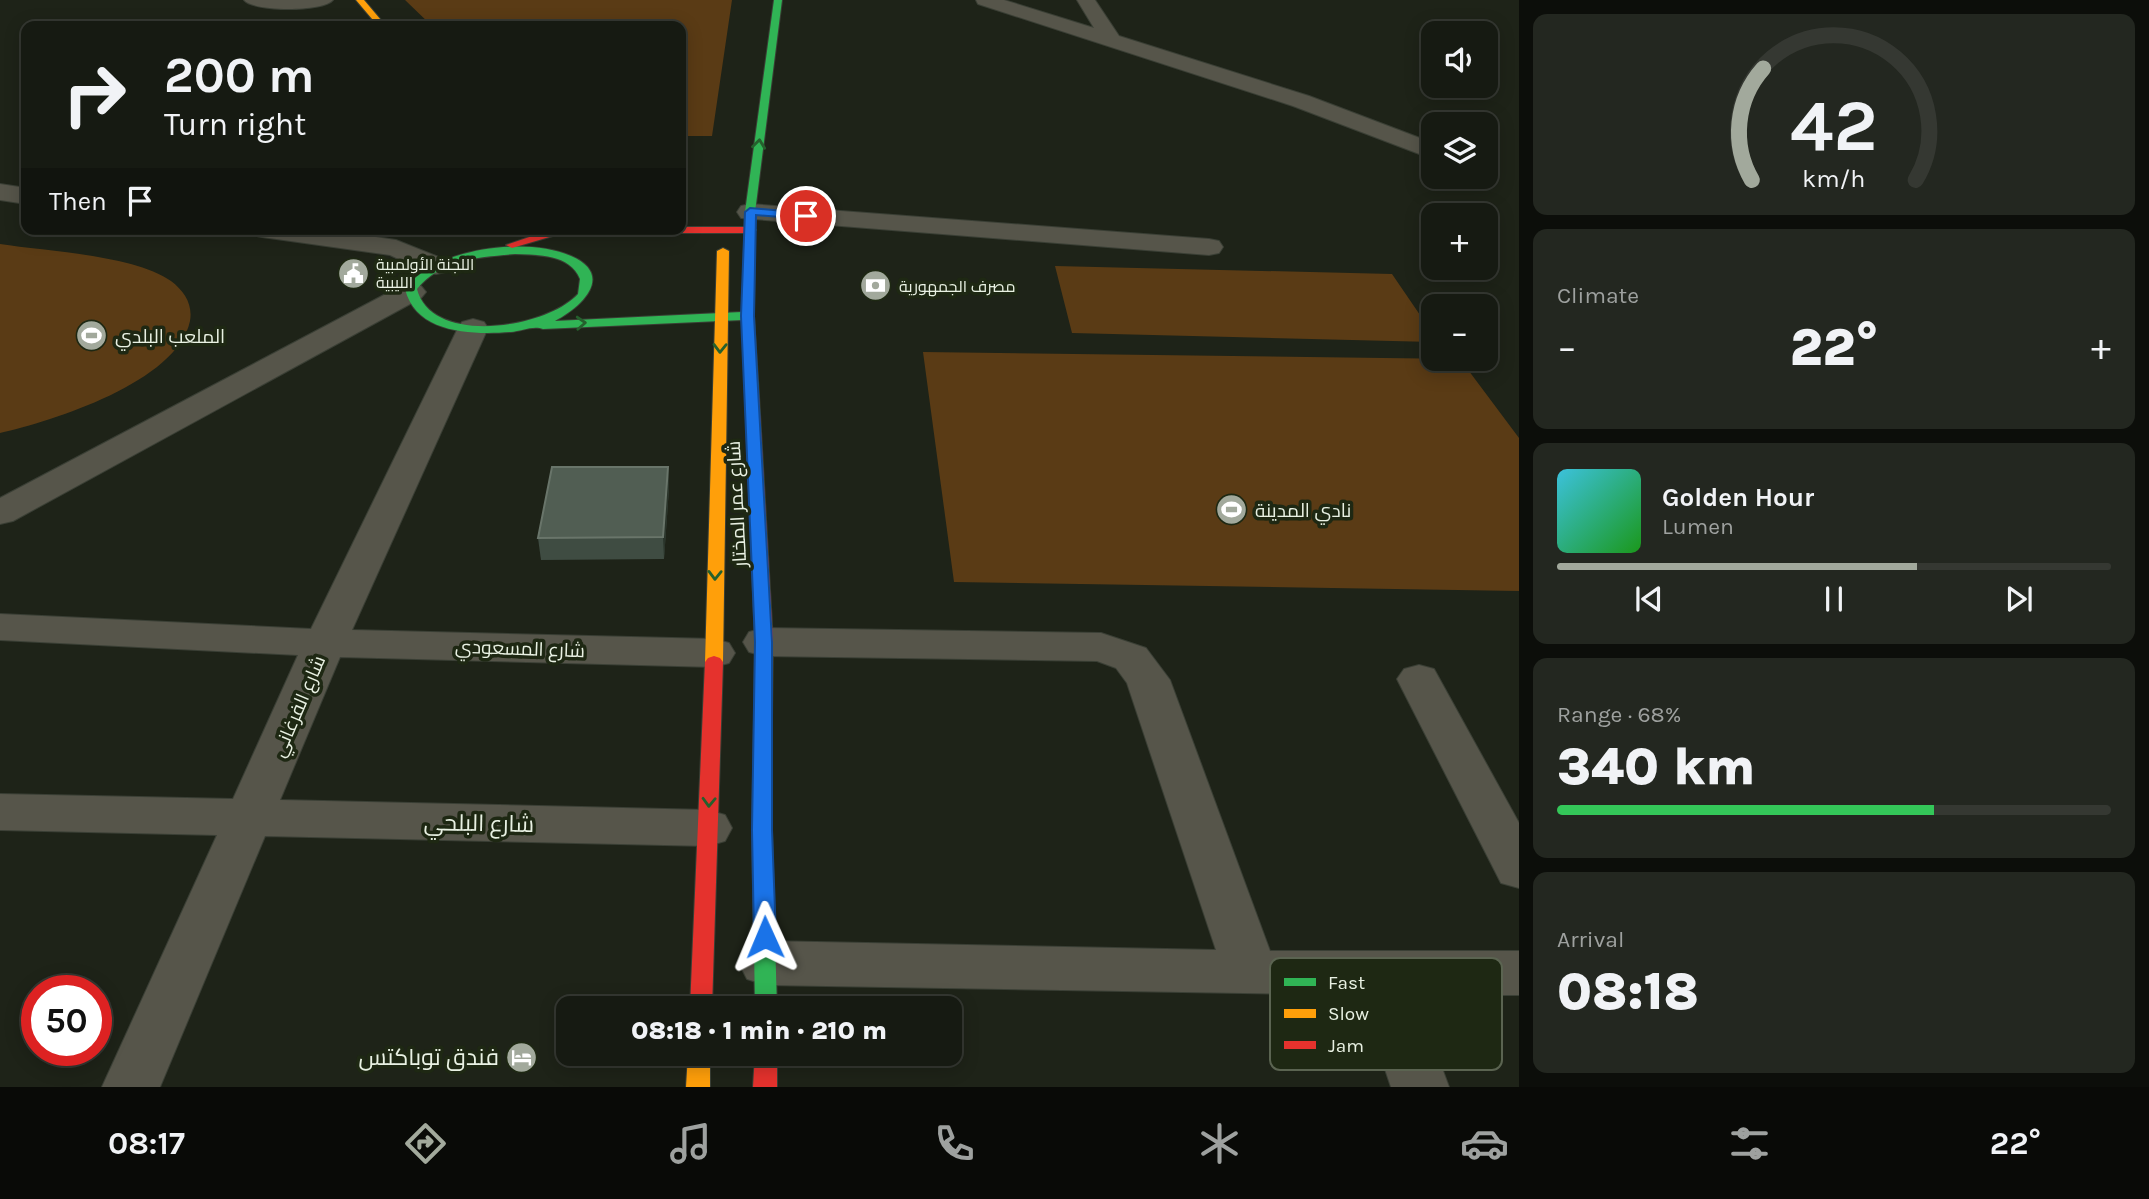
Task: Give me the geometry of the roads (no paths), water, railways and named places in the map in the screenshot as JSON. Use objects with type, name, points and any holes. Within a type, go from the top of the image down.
[{"type":"main road","points":[[360,0],[378,21]]},
{"type":"main road","name":"شارع عمر المختار","points":[[701,996],[714,653],[720,316],[778,0]]},
{"type":"main road","points":[[686,224],[738,222]]},
{"type":"main road","name":"شارع عمر المختار","points":[[738,222],[748,316],[764,642],[762,830],[766,986]]},
{"type":"main road","points":[[543,235],[436,267],[415,283],[411,292],[412,302],[420,312],[434,319],[493,327],[748,316]]},
{"type":"main road","points":[[493,327],[541,321],[564,312],[580,300],[587,288],[586,276],[576,265],[564,235]]},
{"type":"main road","points":[[489,252],[539,253],[576,265]]},
{"type":"main road","points":[[698,1087],[699,1066]]},
{"type":"main road","points":[[765,1066],[765,1087]]},
{"type":"street","points":[[253,0],[324,0]]},
{"type":"street","points":[[985,0],[1301,101],[1421,146]]},
{"type":"street","points":[[1086,0],[1111,40]]},
{"type":"street","points":[[284,2],[299,21]]},
{"type":"street","points":[[0,192],[21,195]]},
{"type":"street","points":[[738,222],[1209,247]]},
{"type":"street","points":[[304,235],[396,248],[436,267]]},
{"type":"street","points":[[0,513],[411,292]]},
{"type":"street","name":"شارع الفرغاني","points":[[131,1087],[325,643],[493,327]]},
{"type":"street","name":"شارع المسعودي","points":[[0,627],[325,643],[714,653]]},
{"type":"street","points":[[764,642],[1101,647],[1131,658],[1148,680],[1251,973]]},
{"type":"street","points":[[1419,679],[1519,869]]},
{"type":"street","name":"شارع البلحي","points":[[0,812],[708,828]]},
{"type":"street","points":[[766,986],[1270,973]]},
{"type":"street","points":[[1414,1070],[1420,1087]]},
{"type":"place","name":"اللجنة الأولمبية الليبية","points":[[353,273]]},
{"type":"place","name":"مصرف الجمهورية","points":[[876,286]]},
{"type":"place","name":"الملعب البلدي","points":[[92,336]]},
{"type":"place","name":"نادي المدينة","points":[[1232,510]]},
{"type":"place","name":"فندق توباكتس","points":[[522,1057]]}]
